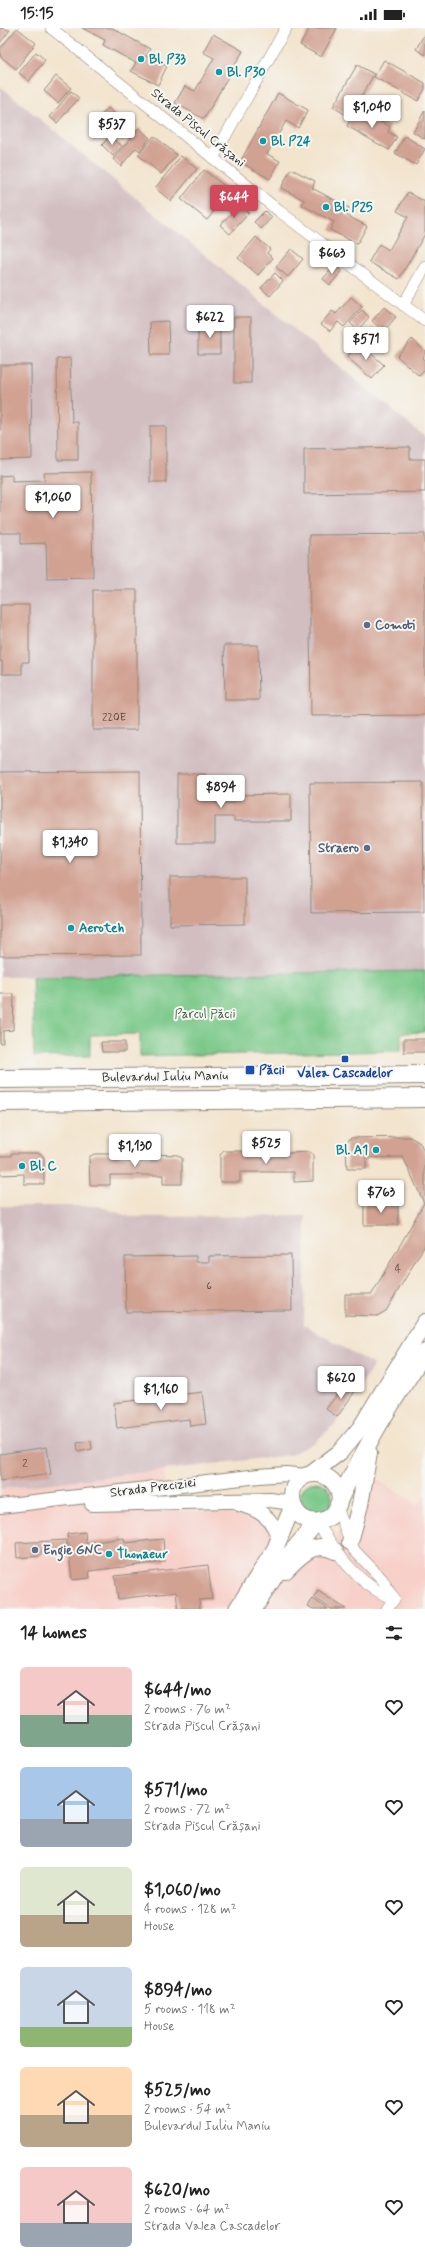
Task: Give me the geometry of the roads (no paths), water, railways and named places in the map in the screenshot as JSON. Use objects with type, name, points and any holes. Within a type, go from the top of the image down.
[{"type":"main road","name":"Bulevardul Iuliu Maniu","points":[[0,1079],[425,1074]]},
{"type":"main road","name":"Bulevardul Iuliu Maniu","points":[[0,1102],[425,1098]]},
{"type":"main road","points":[[237,1609],[279,1541],[293,1504],[293,1490],[300,1479],[340,1452],[361,1427],[425,1322]]},
{"type":"main road","points":[[254,1609],[287,1557],[317,1522],[330,1517],[372,1436],[425,1352]]},
{"type":"main road","points":[[350,1542],[360,1505],[372,1436]]},
{"type":"main road","points":[[308,1475],[324,1475],[329,1478],[337,1487],[338,1504]]},
{"type":"main road","points":[[293,1504],[300,1516],[317,1522]]},
{"type":"main road","points":[[265,1591],[310,1549],[321,1546],[335,1551]]},
{"type":"street","name":"Strada Piscul Crășani","points":[[51,28],[213,158],[425,321]]},
{"type":"street","points":[[213,158],[286,28]]},
{"type":"street","points":[[403,305],[425,267]]},
{"type":"street","name":"Strada Preciziei","points":[[1,1506],[80,1500],[259,1476],[286,1474],[308,1475]]},
{"type":"street","name":"Strada Preciziei","points":[[80,1500],[270,1500],[293,1504]]},
{"type":"street","points":[[227,1501],[259,1511],[267,1516],[275,1527],[279,1541]]},
{"type":"street","points":[[338,1504],[350,1542],[359,1558],[382,1579],[394,1599]]},
{"type":"street","points":[[317,1522],[335,1551],[346,1565],[375,1591],[394,1599]]},
{"type":"street","points":[[387,1609],[394,1599]]},
{"type":"place","name":"Bl. P33","points":[[141,59]]},
{"type":"place","name":"Bl. P30","points":[[219,72]]},
{"type":"place","name":"Bl. P24","points":[[263,141]]},
{"type":"place","name":"Bl. P25","points":[[326,207]]},
{"type":"place","name":"Comoti","points":[[367,625]]},
{"type":"place","name":"Straero","points":[[367,848]]},
{"type":"place","name":"Aeroteh","points":[[71,928]]},
{"type":"place","name":"Valea Cascadelor","points":[[345,1059]]},
{"type":"place","name":"Păcii","points":[[250,1070]]},
{"type":"place","name":"Bl. A1","points":[[376,1150]]},
{"type":"place","name":"Bl. C","points":[[22,1166]]},
{"type":"place","name":"Engie GNC","points":[[35,1550]]},
{"type":"place","name":"Thonaeur","points":[[109,1554]]},
{"type":"park label","name":"Parcul Păcii","points":[[205,1014]]}]
